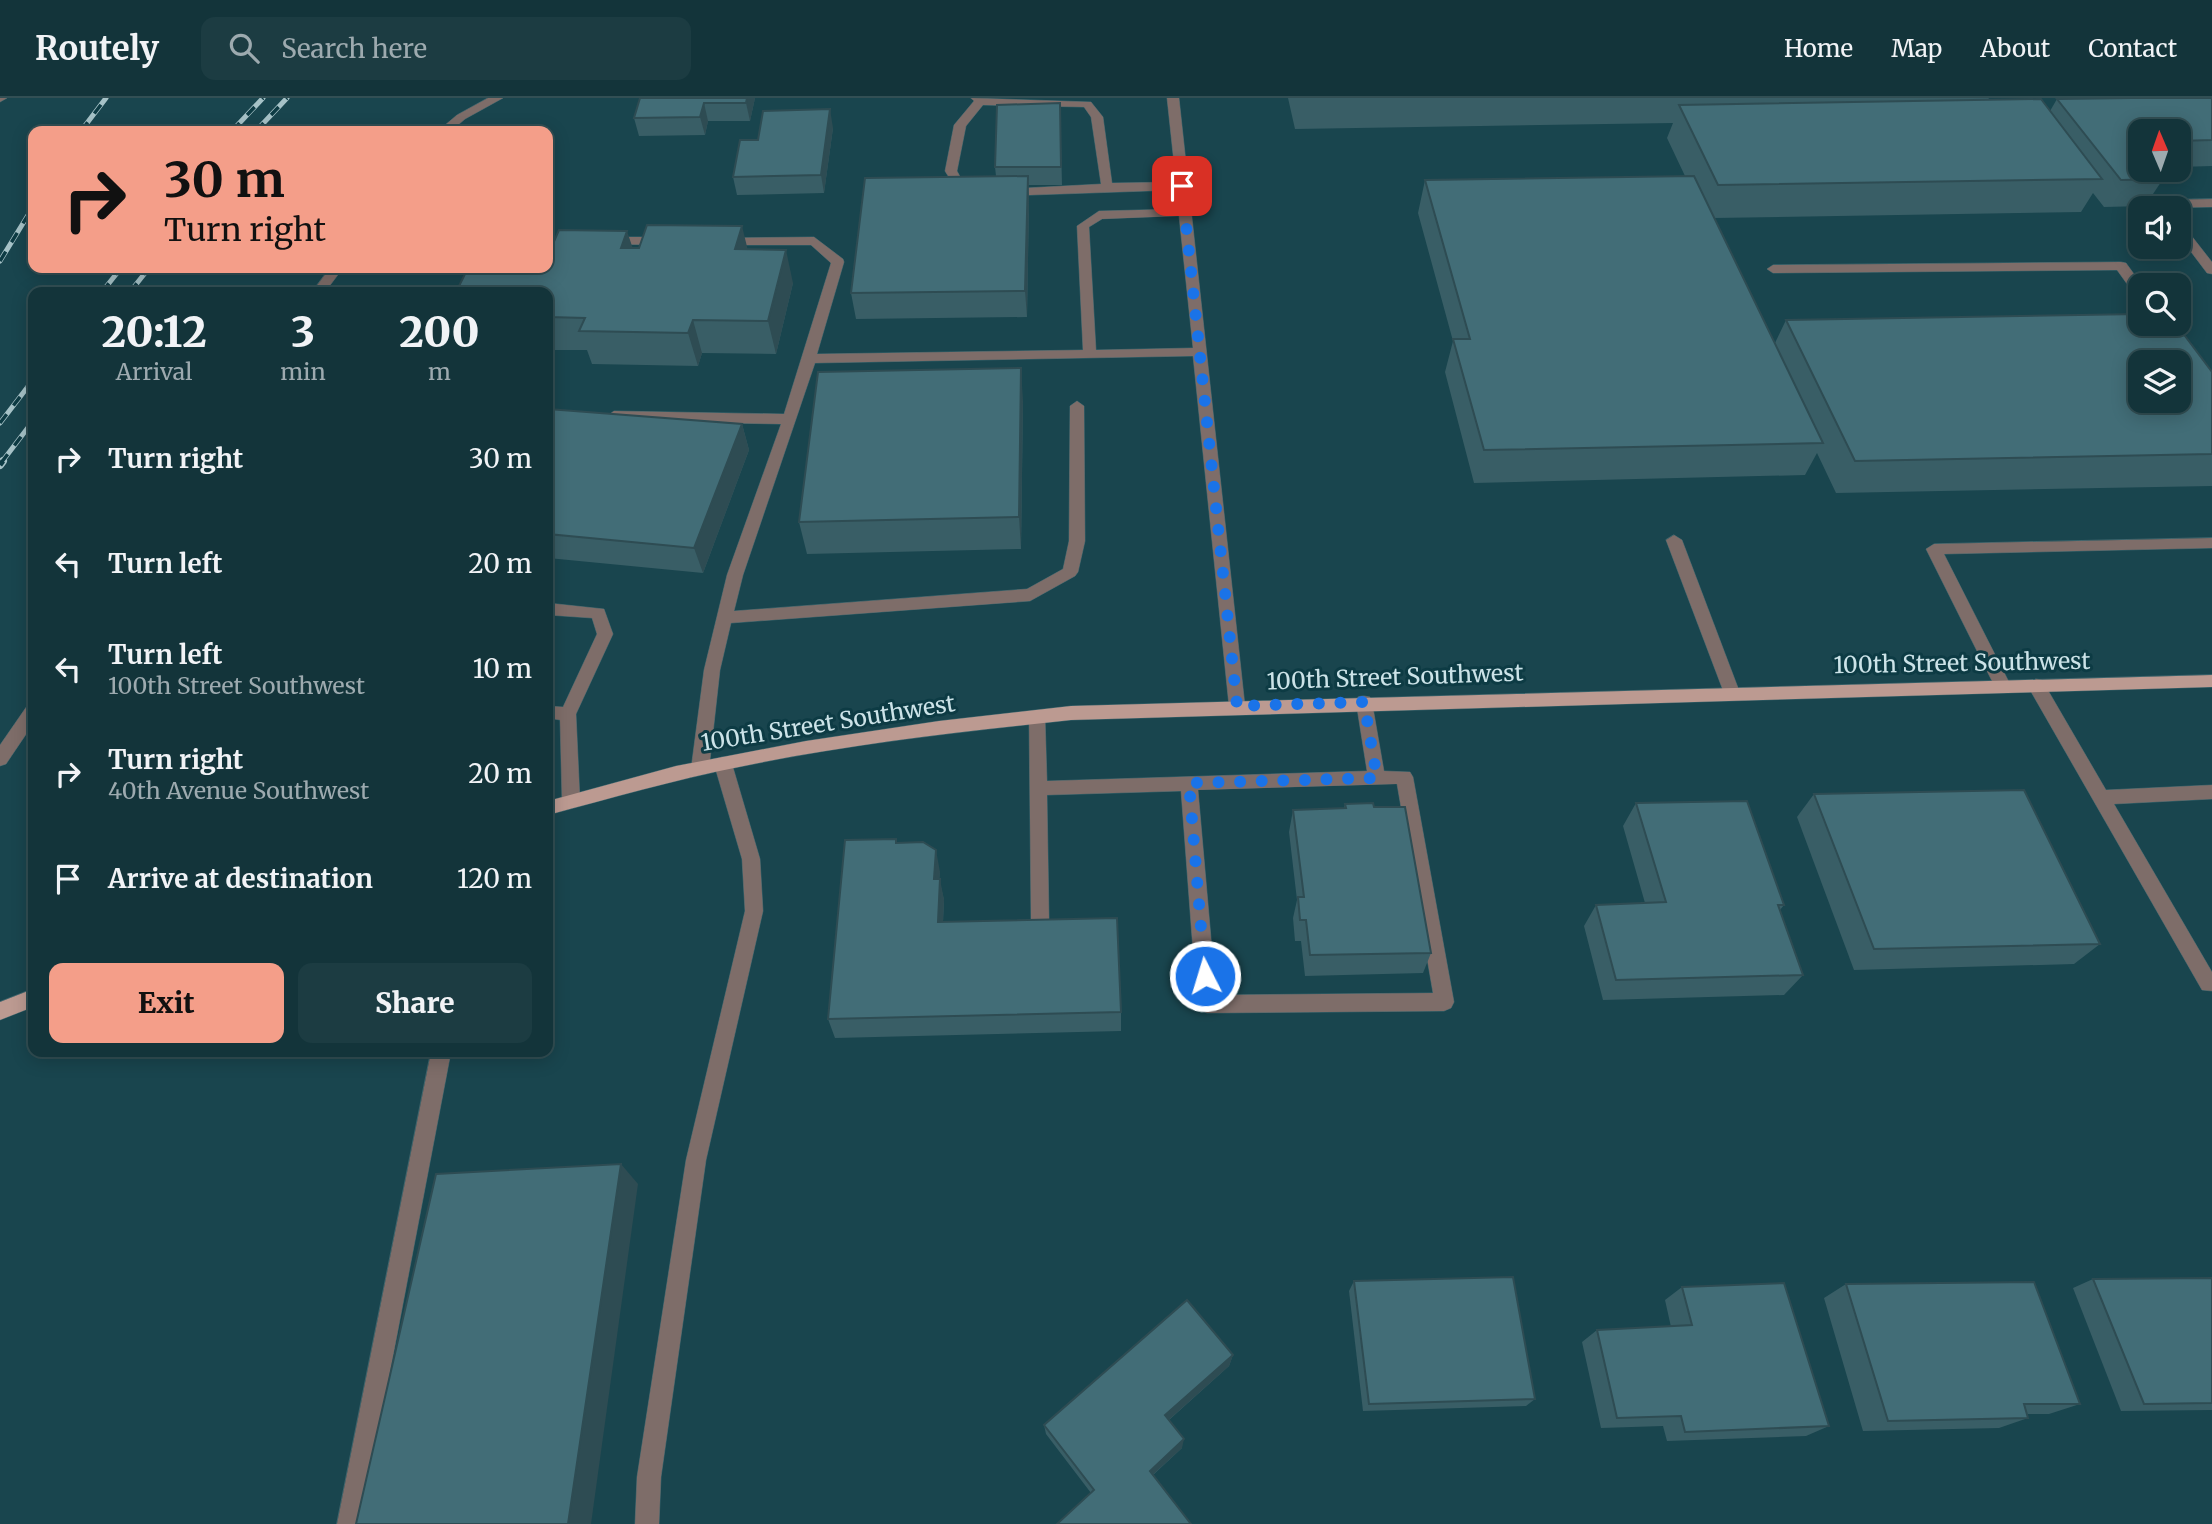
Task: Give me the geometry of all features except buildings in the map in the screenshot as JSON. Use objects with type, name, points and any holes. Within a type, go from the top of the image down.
[{"type":"main road","name":"100th Street Southwest","points":[[553,806],[617,786],[723,764],[839,744],[1037,716],[1364,702],[2212,681]]},
{"type":"main road","points":[[0,1011],[28,1000]]},
{"type":"street","points":[[450,126],[461,117],[497,98]]},
{"type":"street","points":[[1173,98],[1237,706]]},
{"type":"street","points":[[1107,187],[1097,117],[1087,104],[979,99],[960,125],[951,171],[964,188],[992,191],[1182,186]]},
{"type":"street","points":[[2191,203],[2212,203]]},
{"type":"street","points":[[1090,355],[1083,226],[1099,215],[1185,212]]},
{"type":"street","points":[[590,241],[674,241]]},
{"type":"street","points":[[700,769],[712,670],[735,575],[790,419],[838,262],[814,241],[702,241]]},
{"type":"street","points":[[2191,243],[2212,270]]},
{"type":"street","points":[[1773,269],[2121,266],[2128,276]]},
{"type":"street","points":[[322,287],[333,273]]},
{"type":"street","points":[[809,359],[1200,352]]},
{"type":"street","points":[[725,618],[1030,595],[1070,572],[1077,541],[1077,406]]},
{"type":"street","points":[[597,415],[790,419]]},
{"type":"street","points":[[1674,540],[1732,693]]},
{"type":"street","points":[[2003,686],[1934,548],[2212,543]]},
{"type":"street","points":[[553,609],[597,613],[605,634],[568,714],[571,801]]},
{"type":"street","points":[[2036,685],[2209,985]]},
{"type":"street","points":[[1364,702],[1377,778]]},
{"type":"street","points":[[553,712],[568,714]]},
{"type":"street","points":[[1037,716],[1040,919]]},
{"type":"street","points":[[0,759],[28,717]]},
{"type":"street","points":[[647,1524],[649,1478],[696,1160],[754,911],[751,859],[723,764]]},
{"type":"street","points":[[1037,788],[1189,783],[1404,777],[1444,1002],[1207,1004],[1189,783]]},
{"type":"street","points":[[2101,797],[2212,792]]},
{"type":"street","points":[[349,1524],[440,1057]]},
{"type":"railway","points":[[85,126],[106,98]]},
{"type":"railway","points":[[237,126],[263,98]]},
{"type":"railway","points":[[261,126],[287,98]]},
{"type":"railway","points":[[0,261],[28,215]]},
{"type":"railway","points":[[106,287],[117,273]]},
{"type":"railway","points":[[134,287],[145,273]]},
{"type":"railway","points":[[0,423],[28,387]]},
{"type":"railway","points":[[1,463],[28,428]]},
{"type":"railway","points":[[0,465],[3,461]]},
{"type":"route","points":[[1182,186],[1237,706],[1364,702],[1377,778],[1189,783],[1205,976]]}]
